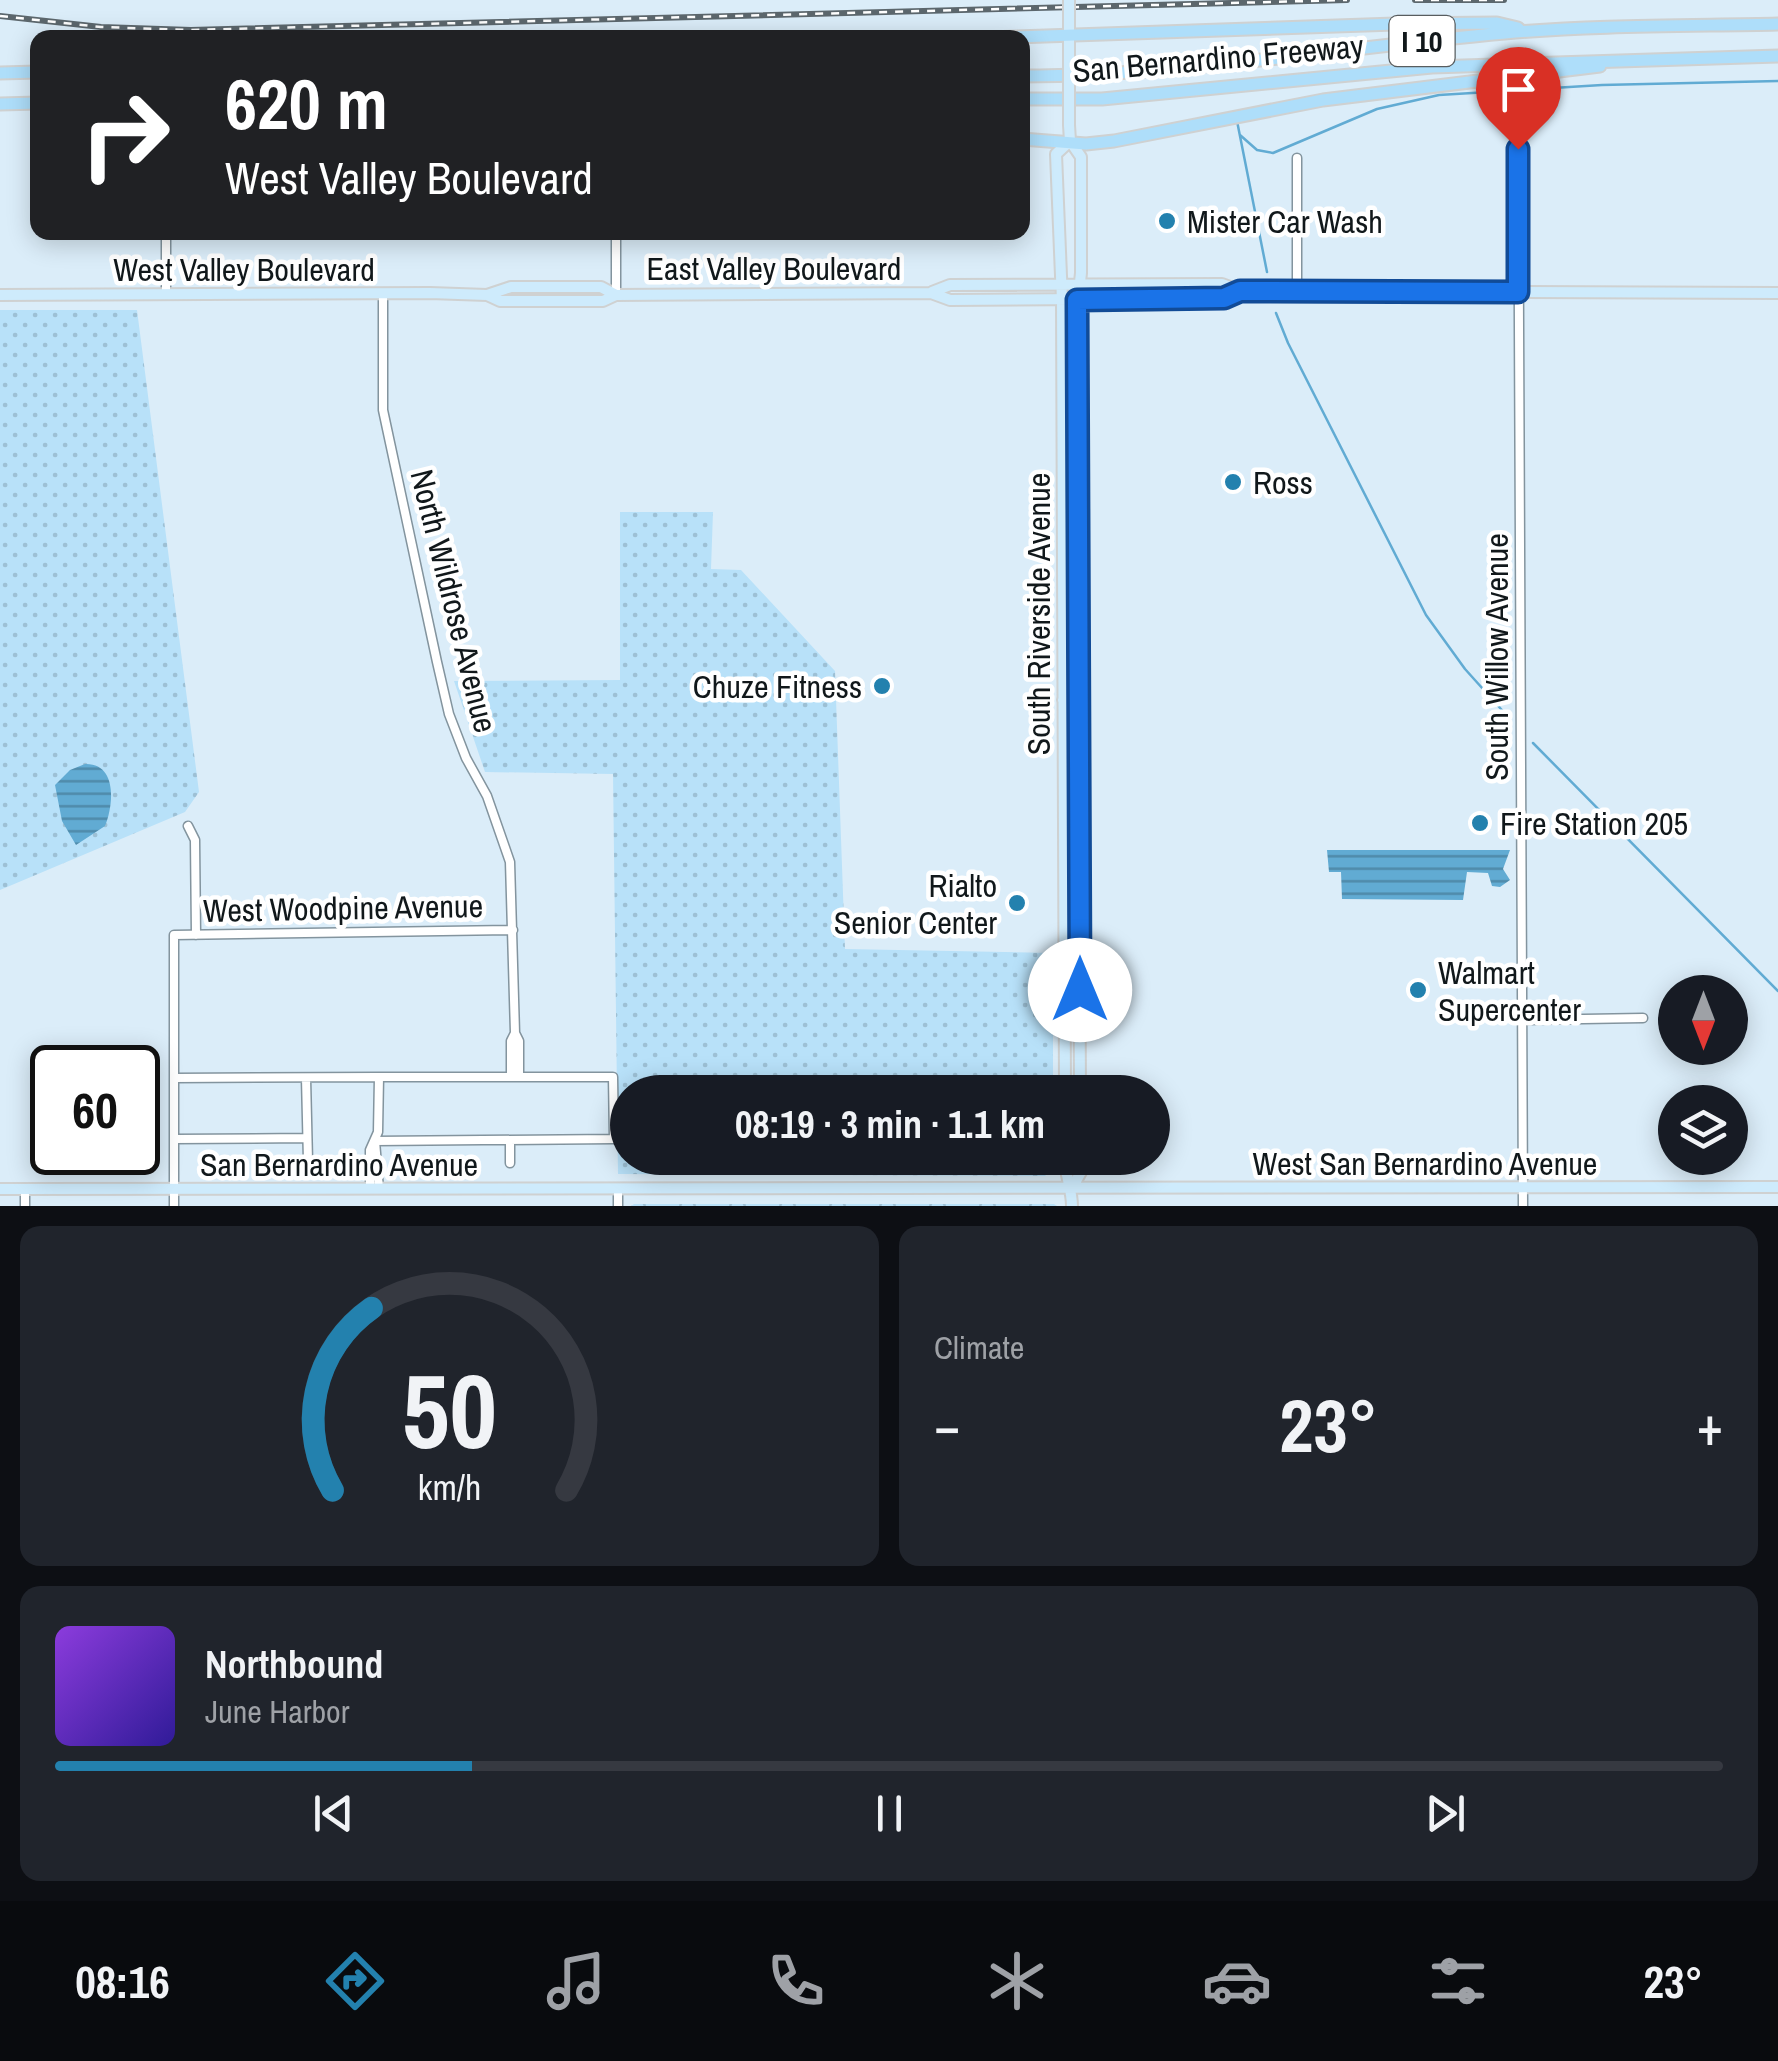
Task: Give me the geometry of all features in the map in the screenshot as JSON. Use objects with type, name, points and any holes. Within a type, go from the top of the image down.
[{"type":"highway","points":[[1030,40],[1069,42],[1480,23],[1532,31]]},
{"type":"highway","name":"San Bernardino Freeway","points":[[1030,76],[1101,76],[1228,66],[1532,31],[1778,24]]},
{"type":"highway","name":"San Bernardino Freeway","points":[[1030,99],[1102,99],[1432,67],[1778,56]]},
{"type":"highway","points":[[1030,138],[1086,144],[1114,141],[1323,100],[1644,59]]},
{"type":"highway","points":[[0,73],[30,72]]},
{"type":"highway","points":[[0,104],[30,102]]},
{"type":"main road","name":"South Riverside Avenue","points":[[1065,1075],[1063,699],[1069,300],[1081,158],[1070,141],[1069,0]]},
{"type":"main road","name":"South Riverside Avenue","points":[[1070,141],[1056,154],[1070,283],[1079,749],[1080,1075]]},
{"type":"main road","points":[[1070,283],[1222,284],[1240,291],[1778,293]]},
{"type":"main road","name":"East Valley Boulevard","points":[[616,294],[931,292],[950,285],[1070,283]]},
{"type":"main road","name":"West Valley Boulevard","points":[[0,295],[488,295],[510,287],[601,287],[616,294]]},
{"type":"main road","points":[[1069,300],[1224,298],[1240,291]]},
{"type":"main road","name":"East Valley Boulevard","points":[[931,292],[950,300],[1069,300]]},
{"type":"main road","points":[[1063,699],[1070,708],[1072,742],[1079,749]]},
{"type":"main road","points":[[1066,1175],[1072,1188],[1072,1206]]},
{"type":"main road","points":[[1072,1188],[1078,1175]]},
{"type":"main road","name":"West San Bernardino Avenue","points":[[618,1190],[1778,1187]]},
{"type":"main road","name":"San Bernardino Avenue","points":[[0,1189],[618,1190]]},
{"type":"street","name":"South Willow Avenue","points":[[1518,108],[1523,1206]]},
{"type":"street","points":[[1296,158],[1297,291]]},
{"type":"street","points":[[166,240],[166,294]]},
{"type":"street","points":[[616,240],[616,294]]},
{"type":"street","name":"North Wildrose Avenue","points":[[382,292],[383,410],[450,714],[507,848],[513,930],[515,1033],[511,1041],[515,1076]]},
{"type":"street","points":[[188,826],[196,840],[196,935]]},
{"type":"street","name":"West Woodpine Avenue","points":[[174,1078],[174,935],[513,930]]},
{"type":"street","points":[[1522,1020],[1643,1018]]},
{"type":"street","points":[[374,1189],[379,1077]]},
{"type":"street","points":[[174,1206],[174,1078],[613,1077],[614,1139],[375,1141]]},
{"type":"street","points":[[306,1078],[308,1162]]},
{"type":"street","points":[[174,1139],[307,1138]]},
{"type":"street","points":[[510,1140],[510,1164]]},
{"type":"street","points":[[25,1189],[25,1206]]},
{"type":"street","points":[[618,1190],[618,1206]]},
{"type":"green space","points":[[0,310],[137,310],[199,792],[185,812],[0,890]]},
{"type":"green space","points":[[620,512],[713,512],[711,569],[741,570],[835,671],[845,949],[1053,953],[1053,1075],[617,1075],[613,774],[485,772],[454,681],[620,680]]},
{"type":"green space","points":[[832,1175],[1046,1175],[1045,1176]]},
{"type":"green space","points":[[1054,1204],[1057,1206],[631,1206]]},
{"type":"shaded area","points":[[95,765],[108,777],[110,807],[105,826],[76,845],[62,821],[55,785],[70,770]]},
{"type":"shaded area","points":[[1327,850],[1510,850],[1503,869],[1510,880],[1500,887],[1492,886],[1488,873],[1467,872],[1463,900],[1342,899],[1341,872],[1329,872]]},
{"type":"waterway","points":[[1240,135],[1257,150],[1273,153],[1377,109],[1439,95],[1602,85],[1778,81]]},
{"type":"waterway","points":[[1237,121],[1267,272]]},
{"type":"waterway","points":[[1276,313],[1426,615],[1465,669],[1509,718]]},
{"type":"waterway","points":[[1533,743],[1778,991]]},
{"type":"railway","points":[[0,16],[101,27],[191,30],[1347,0]]},
{"type":"railway","points":[[1415,0],[1504,0]]},
{"type":"place","name":"Mister Car Wash","points":[[1167,221]]},
{"type":"place","name":"Ross","points":[[1233,482]]},
{"type":"place","name":"Chuze Fitness","points":[[882,686]]},
{"type":"place","name":"Fire Station 205","points":[[1480,823]]},
{"type":"place","name":"Rialto Senior Center","points":[[1017,903]]},
{"type":"place","name":"Walmart Supercenter","points":[[1418,990]]},
{"type":"route","points":[[1080,990],[1077,300],[1224,298],[1240,291],[1518,292],[1518,149]]}]
